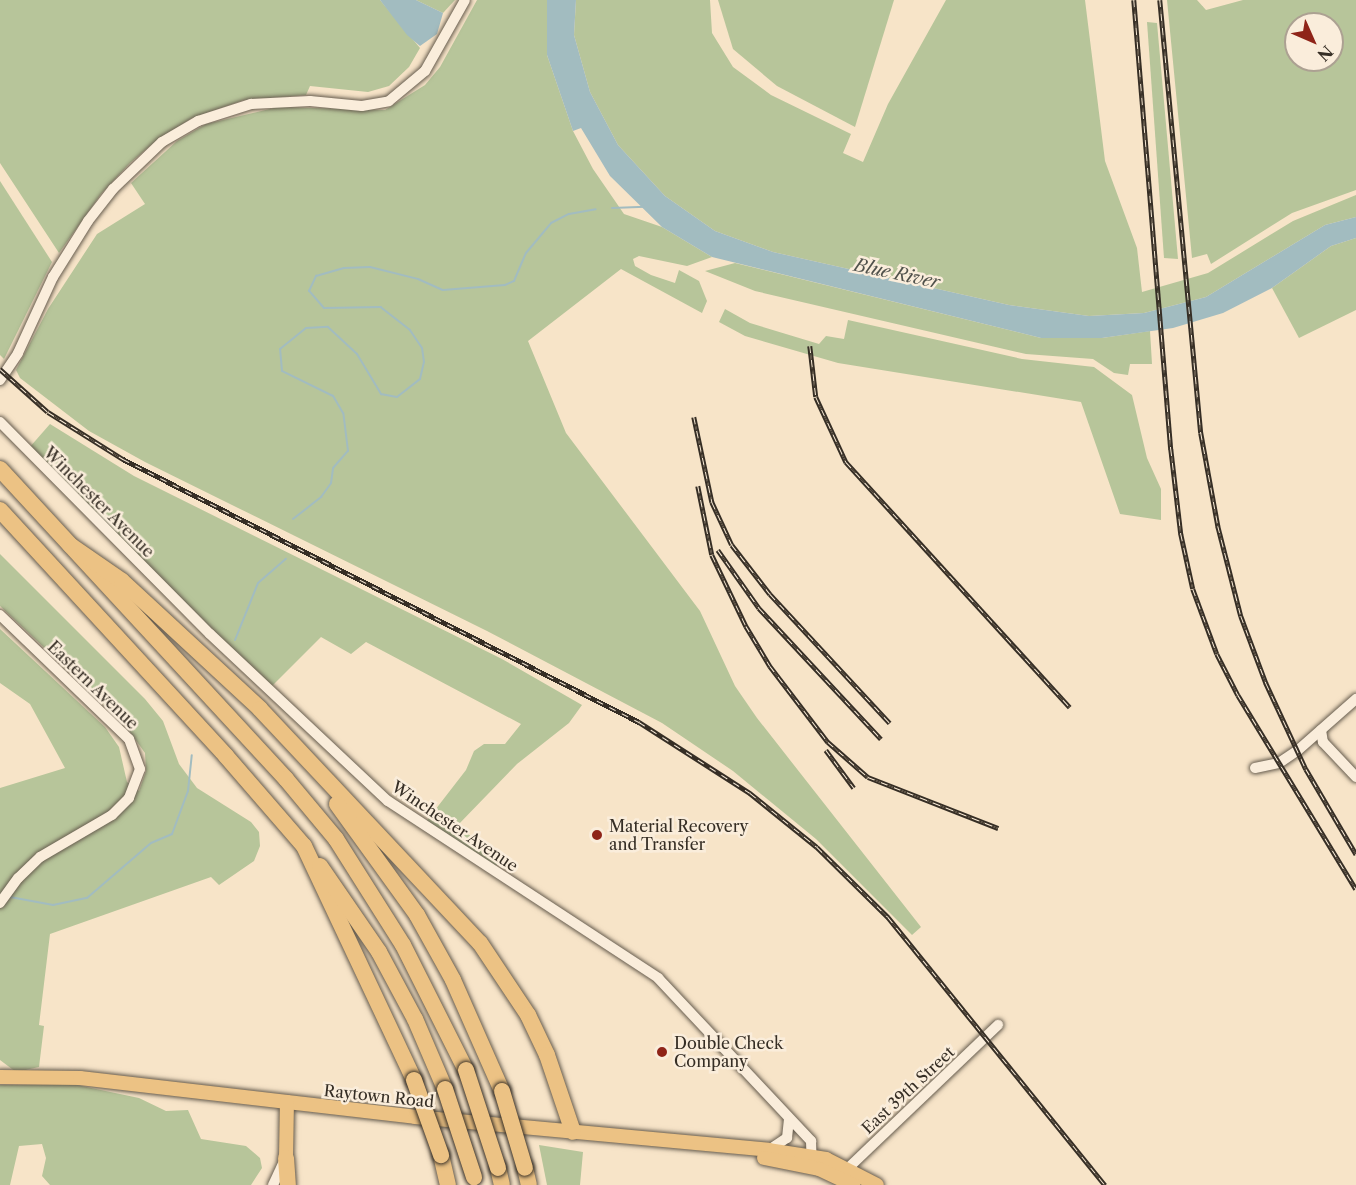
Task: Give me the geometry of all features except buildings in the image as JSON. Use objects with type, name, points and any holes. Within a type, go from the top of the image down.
[{"type":"highway","points":[[0,469],[286,779],[336,839],[404,945],[466,1070],[500,1177]]},
{"type":"highway","points":[[0,510],[226,756],[340,889],[379,952],[415,1019],[445,1089],[475,1181]]},
{"type":"highway","points":[[70,545],[122,582],[284,734],[480,943],[528,1015],[547,1055],[573,1132]]},
{"type":"highway","points":[[249,702],[358,829],[417,915],[453,980],[502,1090],[529,1185]]},
{"type":"highway","points":[[304,846],[414,1080],[441,1155],[448,1185]]},
{"type":"highway","points":[[286,1158],[288,1185]]},
{"type":"main road","name":"Raytown Road","points":[[0,1077],[80,1078],[761,1151],[813,1162],[877,1185]]},
{"type":"main road","points":[[286,1158],[288,1102]]},
{"type":"main road","name":"Raytown Road","points":[[843,1173],[854,1185]]},
{"type":"street","points":[[0,380],[18,353],[53,277],[88,222],[113,189],[162,142],[198,121],[251,104],[310,101],[362,106],[389,101],[425,71],[465,0]]},
{"type":"street","name":"Winchester Avenue","points":[[0,422],[340,760],[430,832],[658,978],[812,1141],[813,1162]]},
{"type":"street","name":"Eastern Avenue","points":[[0,615],[129,739],[140,769],[129,798],[112,815],[40,857],[18,878],[0,903]]},
{"type":"street","points":[[1255,768],[1279,763],[1356,699]]},
{"type":"street","points":[[1321,730],[1323,742],[1356,777]]},
{"type":"street","name":"East 39th Street","points":[[843,1173],[998,1025]]},
{"type":"street","points":[[761,1151],[787,1138],[789,1119]]},
{"type":"street","points":[[273,1185],[286,1158]]},
{"type":"green space","points":[[0,0],[380,0],[420,48],[409,67],[389,86],[368,92],[310,86],[306,95],[244,100],[192,118],[158,139],[130,163],[101,194],[59,253],[0,163]]},
{"type":"green space","points":[[416,0],[455,0],[443,13]]},
{"type":"green space","points":[[477,0],[547,0],[547,55],[573,131],[593,169],[624,214],[662,227],[712,257],[687,266],[639,256],[633,259],[635,266],[651,275],[675,283],[679,270],[699,281],[707,301],[702,313],[621,269],[528,341],[566,433],[700,611],[735,686],[757,718],[921,927],[912,935],[816,839],[733,771],[662,723],[487,631],[145,462],[89,431],[20,378],[16,370],[48,309],[97,234],[145,204],[131,183],[177,141],[206,124],[278,107],[385,110],[425,85],[440,67]]},
{"type":"green space","points":[[576,0],[710,0],[712,33],[733,67],[771,95],[851,134],[843,153],[863,162],[888,104],[946,0],[1085,0],[1105,161],[1137,248],[1142,292],[1208,273],[1293,221],[1356,195],[1356,217],[1325,225],[1206,297],[1144,313],[1089,316],[1009,305],[773,252],[715,231],[665,196],[618,145],[590,92],[574,35]]},
{"type":"green space","points":[[718,0],[894,0],[855,127],[777,86],[733,49]]},
{"type":"green space","points":[[1167,0],[1197,0],[1206,10],[1243,0],[1356,0],[1356,190],[1292,213],[1211,264],[1207,254],[1192,258]]},
{"type":"green space","points":[[1147,22],[1157,23],[1178,259],[1164,258]]},
{"type":"green space","points":[[0,181],[52,262],[4,359],[0,355]]},
{"type":"green space","points":[[1356,238],[1356,310],[1299,338],[1272,288],[1331,246]]},
{"type":"green space","points":[[735,263],[1041,338],[1102,338],[1150,331],[1152,364],[1130,364],[1128,375],[1114,373],[1093,359],[1026,354],[755,291],[705,271]]},
{"type":"green space","points":[[725,309],[750,323],[819,344],[826,336],[844,339],[848,320],[1022,359],[1094,367],[1132,395],[1147,458],[1161,489],[1161,520],[1120,514],[1081,402],[838,363],[745,336],[719,322]]},
{"type":"green space","points":[[50,424],[134,476],[502,659],[582,705],[569,723],[517,764],[457,826],[502,859],[494,868],[425,823],[466,770],[474,751],[484,744],[505,744],[521,724],[366,642],[351,654],[321,637],[271,687],[29,448]]},
{"type":"green space","points":[[0,554],[145,699],[163,721],[179,764],[197,788],[251,822],[259,832],[260,846],[254,861],[219,885],[211,877],[50,934],[39,1025],[44,1026],[39,1067],[16,1072],[0,1060],[0,788],[65,768],[30,704],[0,683],[0,629],[105,727],[119,747],[127,782],[139,791],[146,771],[145,753],[123,722],[0,606]]},
{"type":"green space","points":[[0,1085],[77,1085],[139,1098],[166,1111],[188,1110],[201,1139],[246,1146],[260,1158],[262,1168],[251,1185],[50,1185],[42,1176],[46,1158],[42,1144],[19,1146],[10,1185],[0,1185]]},
{"type":"green space","points":[[539,1145],[583,1152],[580,1185],[547,1185]]},
{"type":"water","points":[[380,0],[416,0],[443,13],[437,34],[420,46],[407,35]]},
{"type":"water","name":"Blue River","points":[[547,0],[576,0],[574,35],[590,92],[618,145],[665,196],[715,231],[773,252],[1009,305],[1089,316],[1144,313],[1206,297],[1325,225],[1356,217],[1356,238],[1331,246],[1272,288],[1223,313],[1173,328],[1102,338],[1041,338],[712,257],[662,227],[610,176],[581,128],[573,131],[547,55]]},
{"type":"waterway","points":[[612,208],[645,207]]},
{"type":"waterway","points":[[293,519],[321,497],[331,483],[333,468],[348,451],[343,413],[333,396],[282,371],[280,349],[306,328],[328,327],[357,354],[381,394],[397,397],[420,379],[424,362],[422,348],[410,330],[381,307],[324,308],[309,291],[316,276],[344,268],[370,267],[418,279],[443,290],[505,285],[514,281],[526,253],[551,223],[569,214],[596,209]]},
{"type":"waterway","points":[[235,640],[258,583],[286,559]]},
{"type":"waterway","points":[[10,897],[53,905],[87,898],[151,843],[172,834],[188,791],[192,755]]},
{"type":"railway","points":[[1134,0],[1171,449],[1181,534],[1193,589],[1217,654],[1238,695],[1356,889]]},
{"type":"railway","points":[[1160,0],[1201,433],[1218,526],[1241,616],[1266,683],[1306,769],[1356,854]]},
{"type":"railway","points":[[810,346],[816,397],[846,462],[1070,707]]},
{"type":"railway","points":[[0,369],[48,412],[123,459],[639,722],[750,793],[817,847],[888,917],[1105,1185]]},
{"type":"railway","points":[[694,417],[712,502],[732,545],[770,594],[890,723]]},
{"type":"railway","points":[[698,486],[712,555],[746,626],[770,666],[828,742],[868,777],[998,828]]},
{"type":"railway","points":[[718,550],[759,608],[881,739]]},
{"type":"railway","points":[[826,750],[854,788]]},
{"type":"place","name":"Material Recovery and Transfer","points":[[597,835]]},
{"type":"place","name":"Double Check Company","points":[[662,1052]]}]
